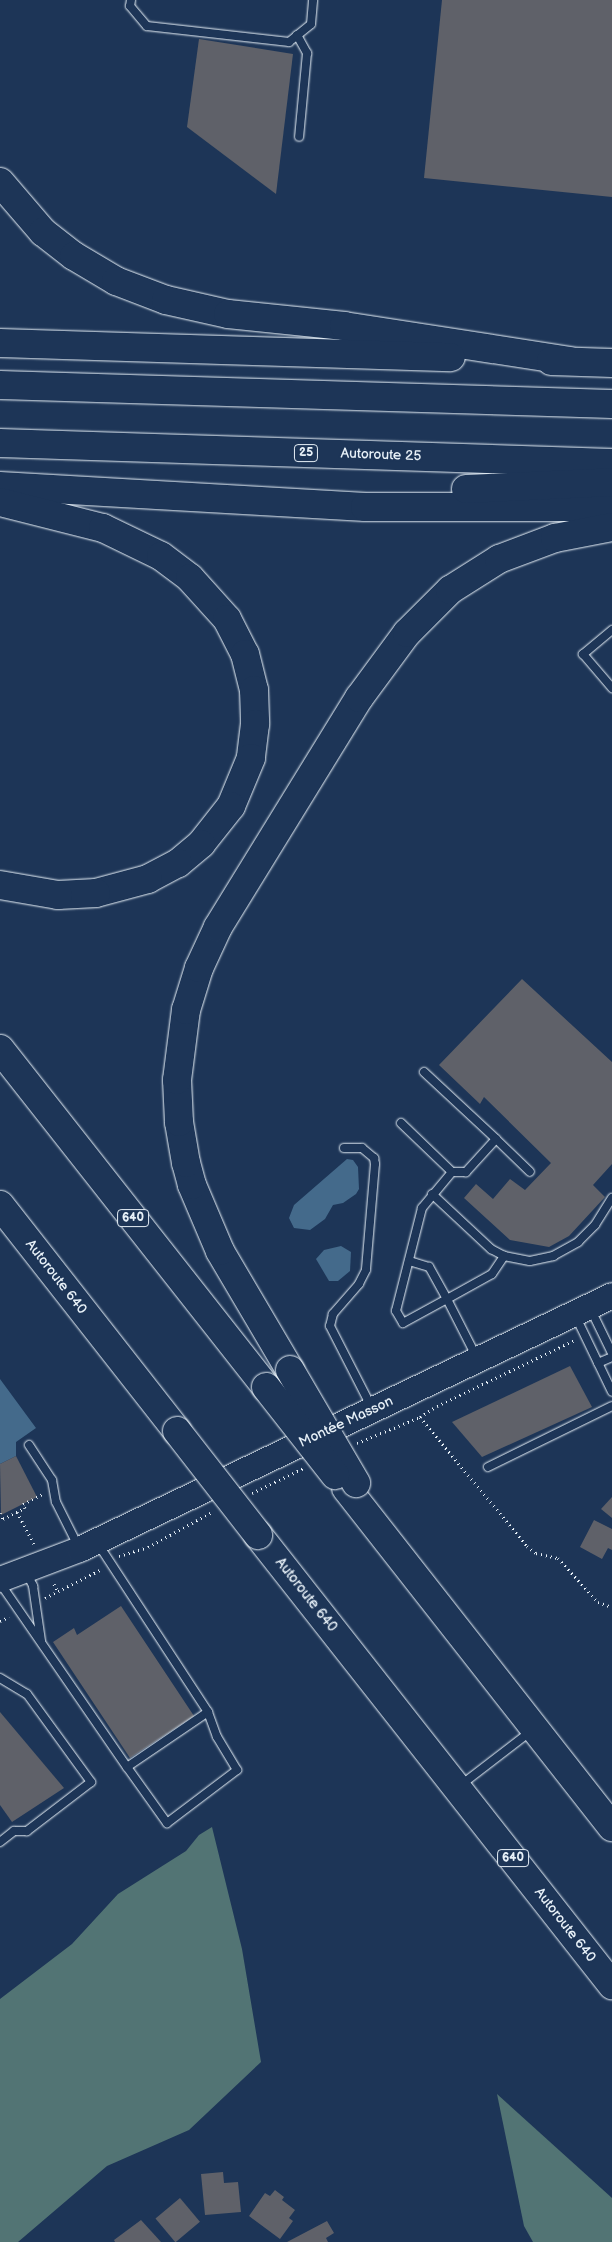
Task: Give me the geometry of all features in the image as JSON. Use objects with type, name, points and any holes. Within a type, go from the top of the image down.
[{"type":"highway","points":[[0,182],[43,232],[74,256],[116,281],[166,300],[228,314],[344,326],[570,361]]},
{"type":"highway","points":[[0,343],[612,363]]},
{"type":"highway","points":[[0,385],[612,404]]},
{"type":"highway","name":"Autoroute 25","points":[[0,443],[612,463]]},
{"type":"highway","points":[[112,491],[327,495],[612,482]]},
{"type":"highway","points":[[0,486],[365,507],[612,507]]},
{"type":"highway","points":[[0,502],[103,528],[161,556],[190,578],[227,619],[245,654],[254,690],[255,724],[251,758],[231,806],[202,844],[178,863],[148,879],[96,893],[58,895],[0,885]]},
{"type":"highway","points":[[612,527],[554,538],[499,559],[450,590],[407,633],[359,698],[226,914],[199,968],[186,1010],[177,1080],[179,1122],[186,1163],[192,1185],[220,1251],[290,1370],[351,1486],[394,1550],[612,1827]]},
{"type":"highway","name":"640","points":[[0,1049],[266,1387],[351,1486]]},
{"type":"highway","name":"Autoroute 640","points":[[0,1205],[612,1985]]},
{"type":"main road","name":"Montée Masson","points":[[1,1586],[27,1573],[88,1553],[373,1410],[612,1295]]},
{"type":"lane","points":[[131,0],[130,6],[147,26],[289,42],[311,24],[313,0]]},
{"type":"lane","points":[[297,35],[307,53],[299,137]]},
{"type":"lane","points":[[612,630],[584,654],[612,688]]},
{"type":"lane","points":[[424,1072],[530,1172]]},
{"type":"lane","points":[[401,1123],[452,1172],[466,1172],[496,1139]]},
{"type":"lane","points":[[344,1148],[362,1148],[374,1158],[375,1164],[366,1270],[359,1284],[333,1314],[330,1326],[373,1410]]},
{"type":"lane","points":[[452,1172],[422,1208],[396,1311],[403,1323],[492,1274],[504,1256]]},
{"type":"lane","points":[[432,1194],[475,1236],[504,1256],[530,1261],[553,1256],[588,1233],[608,1214],[612,1198]]},
{"type":"lane","points":[[409,1261],[429,1267],[478,1359]]},
{"type":"lane","points":[[582,1309],[612,1355],[598,1363]]},
{"type":"lane","points":[[582,1309],[598,1363],[612,1392]]},
{"type":"lane","points":[[488,1467],[612,1406]]},
{"type":"lane","points":[[1,1586],[167,1823],[237,1770],[216,1737],[208,1712],[88,1553],[56,1502],[52,1480],[29,1445]]},
{"type":"lane","points":[[27,1573],[45,1649]]},
{"type":"lane","points":[[0,1678],[27,1694],[91,1782],[27,1832],[14,1831],[0,1842]]},
{"type":"lane","points":[[127,1767],[208,1712]]},
{"type":"lane","points":[[457,1788],[534,1728]]},
{"type":"path","points":[[420,1417],[527,1546],[536,1552],[558,1558],[598,1602],[612,1607]]},
{"type":"path","points":[[0,1513],[3,1520],[25,1508],[23,1504],[37,1496]]},
{"type":"path","points":[[17,1512],[34,1544]]},
{"type":"path","points":[[88,1553],[91,1576]]},
{"type":"path","points":[[42,1599],[102,1569]]},
{"type":"path","points":[[54,1584],[58,1592]]},
{"type":"path","points":[[0,1621],[11,1615]]},
{"type":"green space","points":[[212,1827],[242,1949],[261,2062],[189,2130],[107,2166],[18,2242],[0,2242],[0,1999],[72,1944],[118,1894],[186,1851],[199,1835]]},
{"type":"green space","points":[[497,2094],[612,2198],[612,2242],[533,2242],[524,2226]]},
{"type":"water","points":[[347,1159],[353,1160],[358,1167],[359,1189],[356,1194],[343,1203],[333,1205],[325,1219],[310,1230],[294,1228],[289,1218],[294,1205]]},
{"type":"water","points":[[341,1246],[351,1252],[350,1271],[338,1281],[329,1281],[316,1259],[324,1250]]},
{"type":"water","points":[[0,1379],[36,1428],[16,1442],[16,1456],[0,1464]]},
{"type":"building","points":[[442,0],[612,0],[612,197],[424,178]]},
{"type":"building","points":[[199,39],[293,54],[276,194],[187,127]]},
{"type":"building","points":[[522,979],[612,1062],[612,1164],[593,1185],[605,1197],[569,1236],[549,1247],[510,1240],[464,1198],[476,1184],[493,1199],[510,1179],[525,1190],[551,1163],[484,1097],[480,1104],[439,1065]]},
{"type":"building","points":[[570,1366],[592,1407],[482,1457],[452,1422]]},
{"type":"building","points":[[16,1456],[37,1497],[1,1515],[0,1464]]},
{"type":"building","points":[[612,1497],[612,1518],[601,1509]]},
{"type":"building","points":[[594,1520],[612,1529],[612,1550],[608,1548],[602,1559],[580,1547]]},
{"type":"building","points":[[121,1606],[194,1716],[130,1758],[53,1642],[74,1628],[77,1635]]},
{"type":"building","points":[[0,1712],[64,1788],[12,1822],[0,1805]]},
{"type":"building","points":[[223,2172],[224,2183],[238,2182],[241,2212],[205,2215],[201,2174]]},
{"type":"building","points":[[275,2190],[284,2197],[282,2200],[295,2210],[289,2218],[293,2221],[280,2239],[249,2216],[265,2193],[270,2196]]},
{"type":"building","points":[[180,2198],[200,2222],[175,2242],[155,2219]]},
{"type":"building","points":[[141,2220],[161,2242],[115,2242],[114,2240]]},
{"type":"building","points":[[327,2221],[334,2233],[326,2238],[328,2242],[287,2242]]}]
